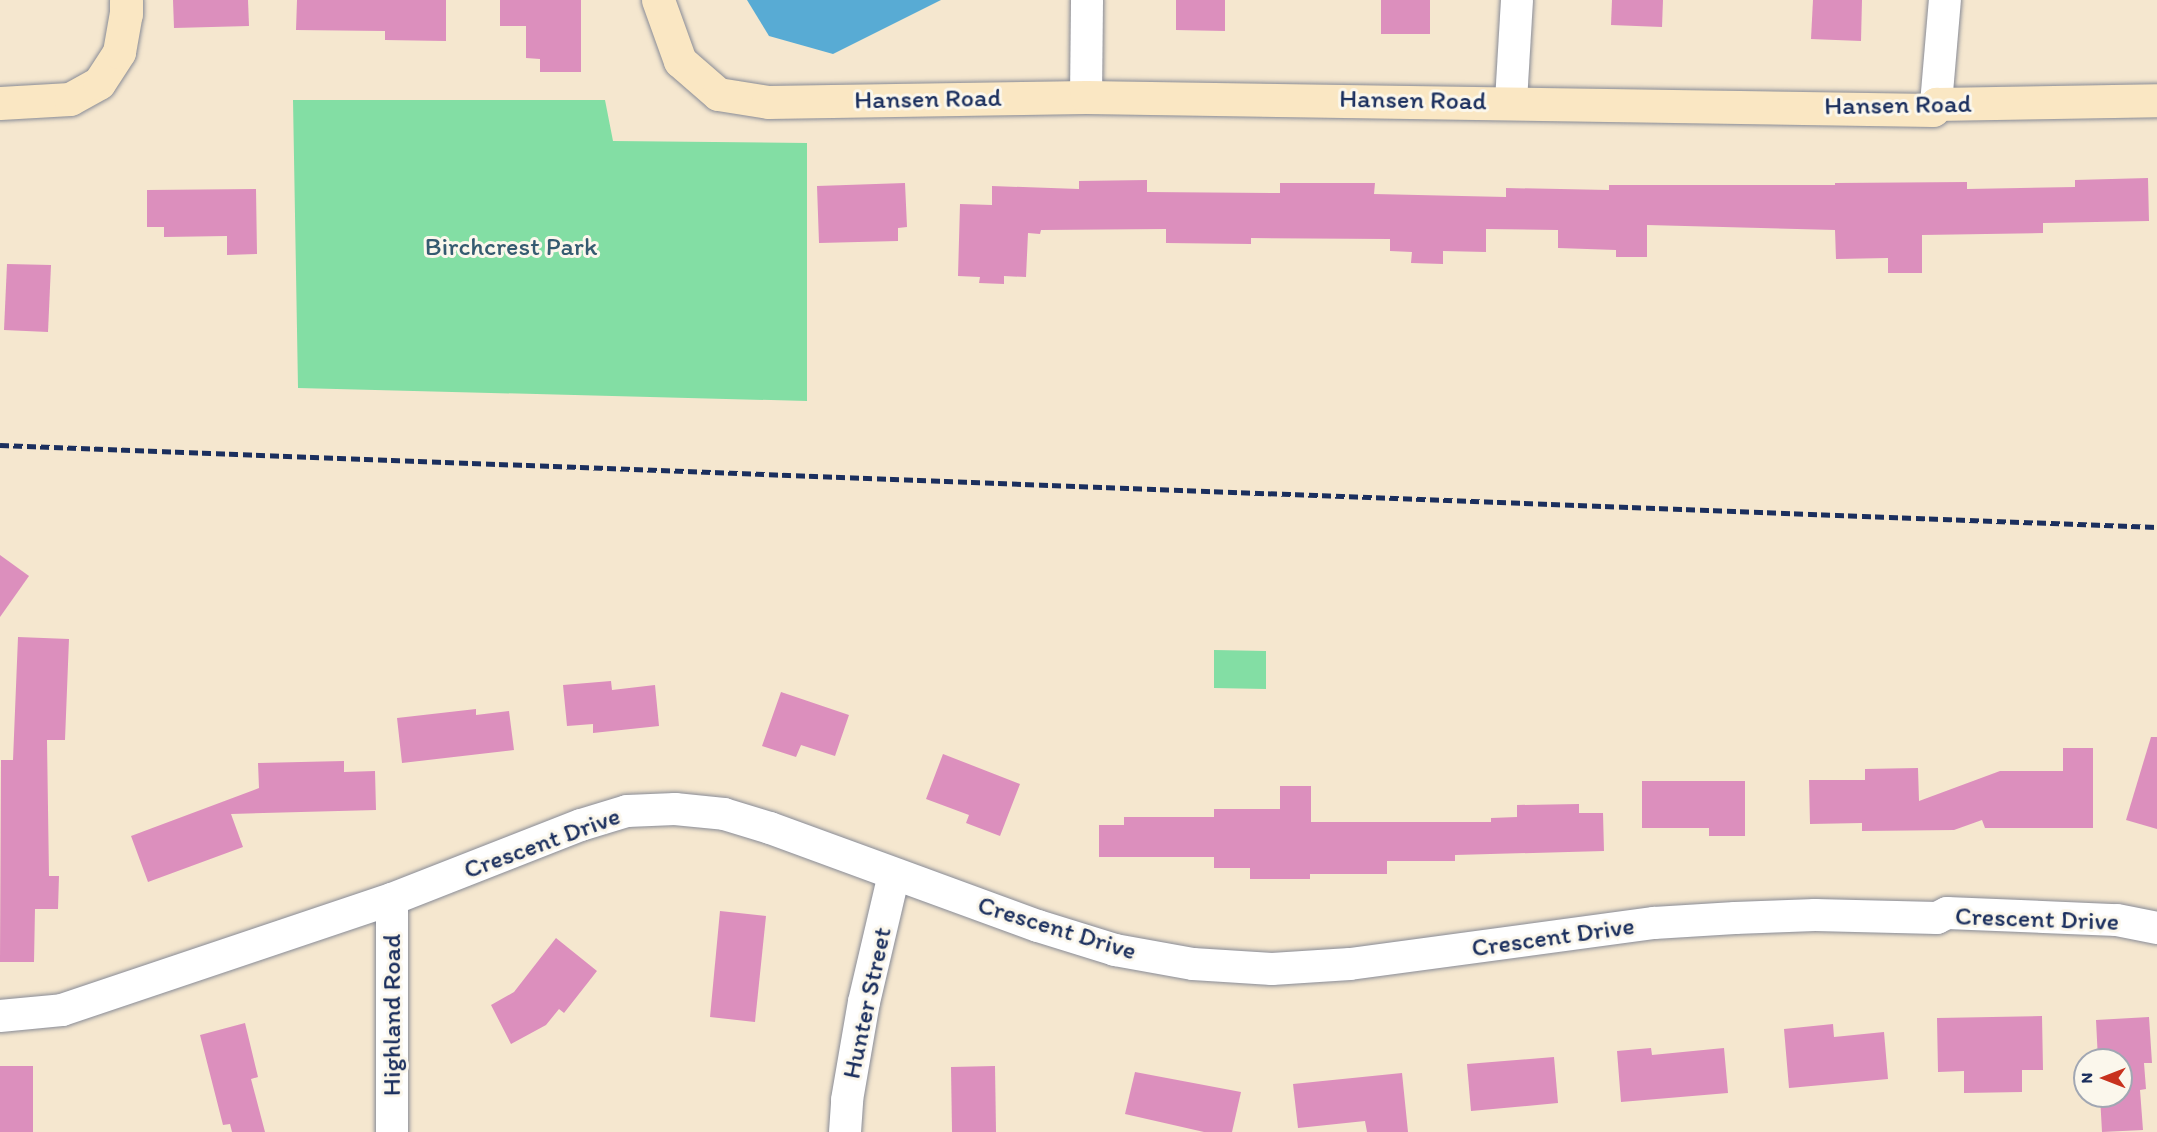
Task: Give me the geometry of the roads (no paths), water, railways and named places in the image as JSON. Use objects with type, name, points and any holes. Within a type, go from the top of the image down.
[{"type":"street","points":[[0,103],[33,103],[70,99],[99,83],[119,52],[126,0]]},
{"type":"street","name":"Hansen Road","points":[[658,0],[680,61],[718,94],[768,102],[1086,97],[1511,101],[1933,110],[1936,104],[2157,100]]},
{"type":"street","points":[[1086,97],[1087,0]]},
{"type":"street","points":[[1511,101],[1517,0]]},
{"type":"street","points":[[1936,104],[1945,0]]},
{"type":"street","name":"Crescent Drive","points":[[0,1016],[62,1010],[392,899],[581,825],[627,811],[675,809],[736,818],[1115,950],[1193,964],[1272,969],[1350,964],[1654,923],[1815,915],[1937,918],[1947,913],[2117,920],[2157,928]]},
{"type":"street","name":"Hunter Street","points":[[845,1132],[847,1100],[864,1002],[894,874]]},
{"type":"street","name":"Highland Road","points":[[392,899],[392,1132]]},
{"type":"water","points":[[747,0],[941,0],[833,54],[769,36]]},
{"type":"railway","points":[[0,445],[2157,527]]},
{"type":"park label","name":"Birchcrest Park","points":[[511,247]]}]
